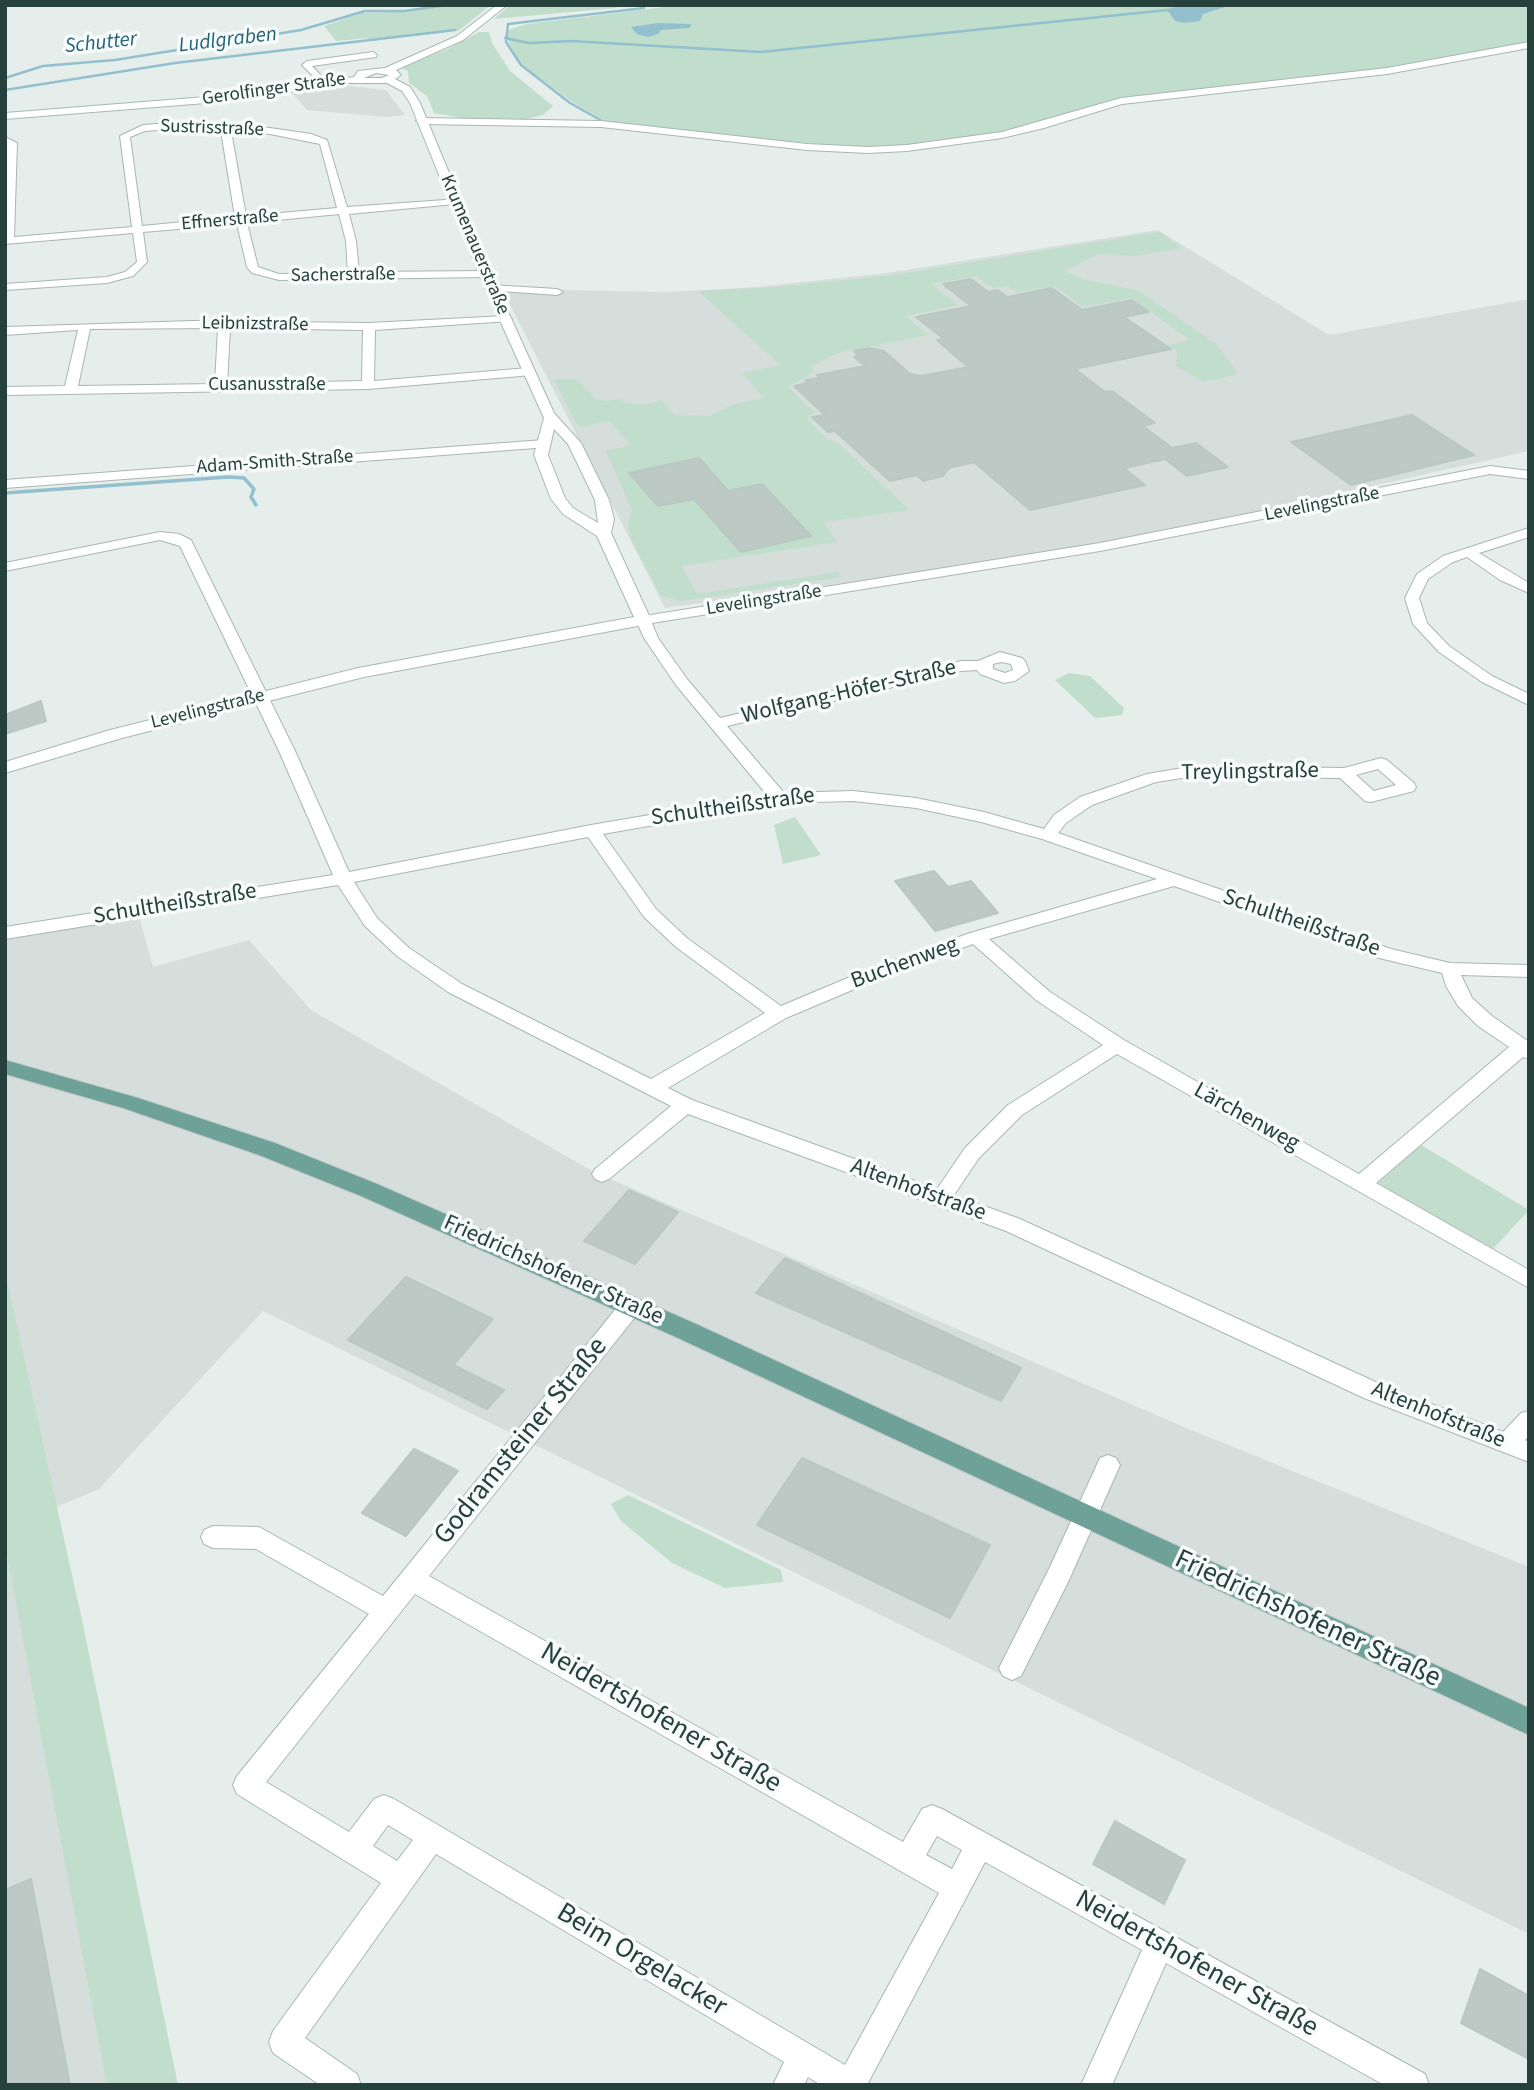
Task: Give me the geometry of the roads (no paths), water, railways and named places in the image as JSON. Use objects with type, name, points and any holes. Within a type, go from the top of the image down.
[{"type":"main road","name":"Friedrichshofener Straße","points":[[5,1067],[130,1103],[267,1149],[369,1190],[631,1306],[1529,1722]]},
{"type":"street","name":"Gerolfinger Straße","points":[[5,116],[231,98],[358,79],[373,82],[460,38],[503,5]]},
{"type":"street","points":[[421,121],[601,124],[807,148],[907,148],[1002,135],[1121,101],[1387,71],[1529,44]]},
{"type":"street","points":[[323,83],[307,64],[373,55]]},
{"type":"street","name":"Krumenauerstraße","points":[[388,75],[410,94],[491,288],[550,419],[574,443],[605,509],[607,519],[603,533],[643,620]]},
{"type":"street","name":"Sustrisstraße","points":[[136,230],[125,136],[143,128],[160,125],[270,131],[320,140],[328,154],[343,211]]},
{"type":"street","points":[[225,127],[241,220]]},
{"type":"street","points":[[5,140],[12,143],[7,241]]},
{"type":"street","name":"Effnerstraße","points":[[7,241],[455,201]]},
{"type":"street","points":[[343,211],[353,253],[353,276]]},
{"type":"street","name":"Sacherstraße","points":[[241,220],[253,267],[257,271],[279,277],[485,274]]},
{"type":"street","points":[[5,287],[107,280],[129,274],[142,262],[136,230]]},
{"type":"street","points":[[491,288],[557,292]]},
{"type":"street","name":"Leibnizstraße","points":[[5,331],[85,326],[369,327],[506,319]]},
{"type":"street","points":[[221,386],[225,325]]},
{"type":"street","points":[[71,388],[85,326]]},
{"type":"street","points":[[368,384],[369,327]]},
{"type":"street","name":"Cusanusstraße","points":[[5,391],[368,384],[528,372]]},
{"type":"street","points":[[550,419],[541,455],[554,488],[564,506],[603,533]]},
{"type":"street","points":[[544,444],[574,443]]},
{"type":"street","name":"Adam-Smith-Straße","points":[[5,484],[544,444]]},
{"type":"street","name":"Levelingstraße","points":[[5,768],[116,734],[259,697],[447,655],[643,620],[1225,525],[1490,470],[1529,475]]},
{"type":"street","points":[[575,515],[590,515],[605,509]]},
{"type":"street","points":[[1529,532],[1467,551],[1433,567],[1422,577],[1412,598],[1420,624],[1444,649],[1488,679],[1529,700]]},
{"type":"street","name":"Altenhofstraße","points":[[5,567],[160,536],[174,537],[186,543],[286,751],[343,878],[371,922],[404,952],[455,988],[685,1105],[1013,1225],[1372,1391],[1529,1452]]},
{"type":"street","points":[[1467,551],[1505,577],[1529,589]]},
{"type":"street","points":[[643,620],[667,663],[779,798]]},
{"type":"street","name":"Wolfgang-Höfer-Straße","points":[[716,724],[961,666],[984,665]]},
{"type":"street","name":"Treylingstraße","points":[[1048,835],[1060,819],[1086,801],[1153,777],[1228,770],[1344,773]]},
{"type":"street","name":"Schultheißstraße","points":[[5,933],[343,878],[591,830],[779,798],[853,796],[906,802],[984,817],[1048,835],[1385,954],[1450,969],[1529,971]]},
{"type":"street","points":[[591,830],[650,913],[682,943],[779,1014]]},
{"type":"street","name":"Buchenweg","points":[[652,1088],[779,1014],[876,973],[976,937],[1174,880]]},
{"type":"street","name":"Lärchenweg","points":[[976,937],[1043,996],[1117,1045],[1529,1280]]},
{"type":"street","points":[[1362,1183],[1526,1049],[1485,1021],[1465,1002],[1455,986],[1450,969]]},
{"type":"street","points":[[941,1199],[972,1153],[1015,1110],[1117,1045]]},
{"type":"street","points":[[602,1174],[685,1105]]},
{"type":"street","name":"Godramsteiner Straße","points":[[412,1578],[631,1306]]},
{"type":"street","points":[[1506,1444],[1529,1420]]},
{"type":"street","points":[[1012,1668],[1108,1465]]},
{"type":"street","points":[[213,1537],[259,1538],[386,1611]]},
{"type":"street","points":[[401,1880],[247,1785],[412,1578]]},
{"type":"street","name":"Neidertshofener Straße","points":[[412,1578],[957,1888]]},
{"type":"street","name":"Beim Orgelacker","points":[[353,1850],[384,1808],[851,2085]]},
{"type":"street","name":"Neidertshofener Straße","points":[[908,1860],[932,1818],[1413,2085]]},
{"type":"street","points":[[346,2085],[284,2042],[432,1837]]},
{"type":"street","points":[[851,2085],[980,1844]]},
{"type":"street","points":[[1096,2085],[1160,1944]]},
{"type":"street","points":[[788,2085],[803,2056]]},
{"type":"water","points":[[1177,5],[1231,5],[1203,14],[1200,21],[1184,23],[1175,21],[1168,11]]},
{"type":"water","points":[[658,23],[692,25],[689,28],[661,30],[648,37],[637,34],[631,27]]},
{"type":"waterway","name":"Schutter","points":[[5,78],[43,66],[115,60],[301,30],[365,11],[404,11],[448,5]]},
{"type":"waterway","points":[[506,38],[508,24],[644,8]]},
{"type":"waterway","points":[[506,38],[529,43],[571,41],[761,52],[1177,9]]},
{"type":"waterway","name":"Ludlgraben","points":[[5,90],[175,63],[455,30]]},
{"type":"waterway","points":[[506,38],[506,42],[521,65],[570,103],[602,121]]},
{"type":"waterway","points":[[5,493],[228,477],[244,478],[254,489],[251,497],[256,505]]}]
